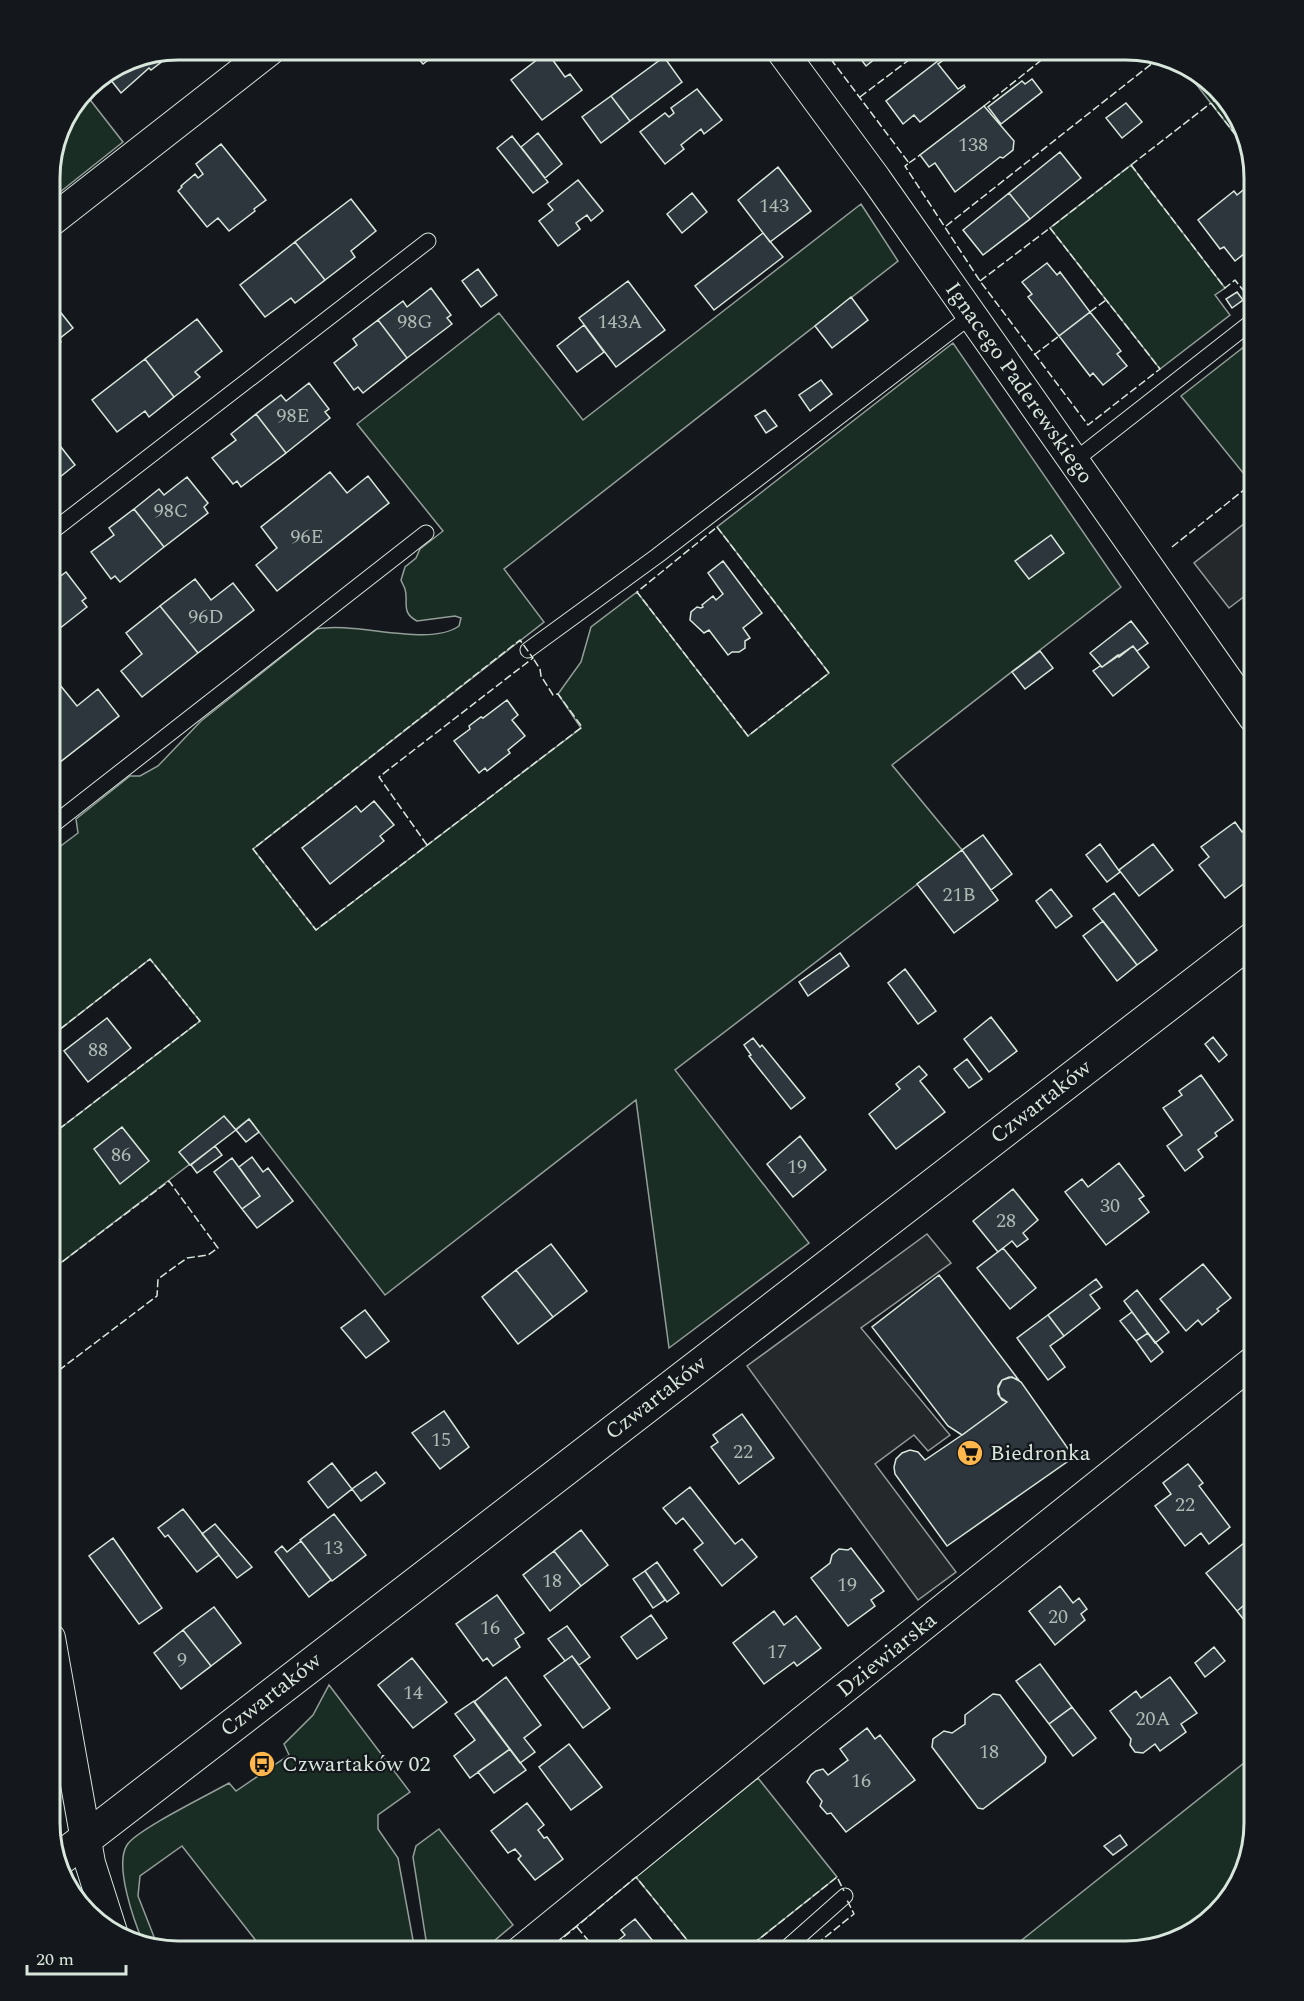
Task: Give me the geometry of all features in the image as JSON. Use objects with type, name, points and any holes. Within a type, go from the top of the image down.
[{"type":"street","points":[[60,214],[257,60]]},
{"type":"street","name":"Ignacego Paderewskiego","points":[[788,60],[972,315],[1244,704]]},
{"type":"street","name":"Czwartaków","points":[[65,1855],[1244,946]]},
{"type":"street","name":"Dziewiarska","points":[[533,1941],[1244,1369]]},
{"type":"street","points":[[60,1694],[90,1863],[108,1918]]},
{"type":"lane","points":[[60,525],[428,241]]},
{"type":"lane","points":[[528,650],[657,556],[972,315]]},
{"type":"lane","points":[[1074,461],[1244,328]]},
{"type":"lane","points":[[60,819],[426,533]]},
{"type":"lane","points":[[794,1941],[845,1896]]},
{"type":"green space","points":[[1195,83],[1215,100],[1236,135]]},
{"type":"green space","points":[[90,100],[123,142],[60,192],[60,171],[64,148],[72,126]]},
{"type":"green space","points":[[1131,165],[1225,288],[1215,295],[1230,315],[1160,369],[1050,228]]},
{"type":"green space","points":[[861,204],[898,261],[504,569],[544,622],[253,849],[316,930],[581,728],[558,694],[581,662],[591,627],[637,592],[748,736],[829,673],[717,527],[953,343],[1121,587],[892,765],[962,850],[675,1070],[809,1243],[669,1348],[636,1100],[385,1295],[249,1119],[60,1263],[60,1128],[200,1021],[150,959],[60,1029],[60,846],[78,833],[76,819],[130,776],[140,776],[158,766],[201,721],[317,629],[333,627],[429,635],[446,632],[459,626],[461,618],[455,616],[417,621],[409,614],[405,589],[401,580],[405,567],[416,558],[420,549],[443,531],[357,424],[499,313],[583,420]]},
{"type":"green space","points":[[1244,347],[1244,474],[1181,396]]},
{"type":"green space","points":[[329,1685],[410,1792],[378,1815],[378,1829],[398,1858],[413,1941],[256,1941],[182,1846],[140,1876],[138,1896],[155,1939],[140,1934],[124,1879],[124,1854],[127,1845],[133,1838],[158,1822],[229,1783],[236,1791],[289,1755],[284,1744],[313,1715]]},
{"type":"green space","points":[[1244,1763],[1244,1823],[1240,1853],[1235,1868],[1220,1895],[1198,1917],[1171,1932],[1141,1940],[1021,1941]]},
{"type":"green space","points":[[758,1778],[837,1877],[757,1941],[688,1941],[636,1877]]},
{"type":"green space","points":[[439,1829],[513,1925],[494,1941],[426,1941],[413,1857],[416,1846]]},
{"type":"shaded area","points":[[1244,524],[1244,597],[1229,608],[1194,563]]},
{"type":"shaded area","points":[[927,1234],[951,1263],[861,1328],[950,1435],[928,1451],[914,1435],[875,1464],[956,1572],[918,1600],[747,1366]]},
{"type":"building","points":[[537,60],[553,60],[565,77],[570,74],[582,90],[542,120],[511,80]]},
{"type":"building","points":[[660,60],[666,60],[682,82],[630,121],[611,96]]},
{"type":"building","points":[[862,60],[874,60],[866,66]]},
{"type":"building","points":[[939,60],[944,60],[938,64],[958,89],[964,85],[965,87],[920,122],[914,115],[903,124],[886,101]]},
{"type":"building","points":[[163,61],[151,70],[149,68],[121,93],[111,81],[140,66]]},
{"type":"building","points":[[1032,79],[1042,92],[1001,124],[988,107],[1022,81],[1025,84]]},
{"type":"building","points":[[697,89],[722,120],[704,134],[701,129],[681,145],[684,149],[665,164],[640,132],[665,113],[669,117],[674,113],[671,108]]},
{"type":"building","points":[[611,96],[630,121],[601,143],[582,117]]},
{"type":"building","points":[[1126,103],[1142,122],[1122,138],[1106,118]]},
{"type":"building","points":[[984,106],[1014,141],[1013,150],[1003,158],[1000,157],[955,192],[935,163],[929,167],[920,155]]},
{"type":"building","points":[[538,133],[562,164],[545,178],[521,147]]},
{"type":"building","points":[[512,136],[548,182],[533,193],[497,148]]},
{"type":"building","points":[[221,144],[266,200],[229,231],[218,218],[207,227],[178,191],[195,174],[198,178],[203,174],[196,164]]},
{"type":"building","points":[[1060,152],[1081,178],[1030,219],[1009,193]]},
{"type":"building","points":[[778,167],[811,211],[770,242],[738,200]]},
{"type":"building","points":[[578,180],[603,211],[591,221],[587,215],[576,223],[580,229],[558,246],[539,221],[553,210],[548,204]]},
{"type":"building","points":[[1244,189],[1244,254],[1235,261],[1224,247],[1220,249],[1198,220],[1234,191],[1237,195]]},
{"type":"building","points":[[692,193],[707,212],[682,233],[667,214]]},
{"type":"building","points":[[1009,193],[1030,219],[983,255],[963,230]]},
{"type":"building","points":[[351,199],[376,231],[351,251],[355,257],[325,280],[295,242]]},
{"type":"building","points":[[763,233],[783,257],[714,310],[695,286]]},
{"type":"building","points":[[295,242],[325,280],[295,303],[291,298],[265,317],[240,285]]},
{"type":"building","points":[[1047,263],[1057,275],[1060,272],[1090,312],[1059,336],[1028,297],[1032,294],[1022,282]]},
{"type":"building","points":[[478,269],[497,295],[481,307],[462,281]]},
{"type":"building","points":[[628,281],[665,330],[616,367],[579,318]]},
{"type":"building","points":[[431,288],[451,315],[447,318],[452,324],[407,358],[378,320],[403,301],[407,307]]},
{"type":"building","points":[[1237,292],[1243,300],[1232,308],[1226,299]]},
{"type":"building","points":[[851,297],[868,320],[832,348],[815,326]]},
{"type":"building","points":[[60,312],[73,328],[60,338]]},
{"type":"building","points":[[1090,312],[1121,351],[1117,354],[1127,366],[1103,385],[1093,373],[1090,376],[1059,336]]},
{"type":"building","points":[[197,319],[222,351],[195,372],[200,377],[174,397],[145,359]]},
{"type":"building","points":[[378,320],[407,358],[363,393],[358,387],[354,390],[334,363],[357,345],[353,339]]},
{"type":"building","points":[[584,325],[604,352],[577,372],[557,346]]},
{"type":"building","points":[[145,359],[174,397],[149,417],[145,411],[117,432],[92,400]]},
{"type":"building","points":[[821,380],[832,394],[810,411],[799,395]]},
{"type":"building","points":[[309,383],[329,409],[325,412],[330,418],[286,453],[256,414],[281,395],[286,401]]},
{"type":"building","points":[[765,410],[777,426],[766,433],[755,416]]},
{"type":"building","points":[[256,414],[286,453],[241,487],[237,481],[233,484],[212,458],[236,440],[231,434]]},
{"type":"building","points":[[60,446],[75,465],[60,477]]},
{"type":"building","points":[[330,472],[347,493],[368,476],[389,503],[277,591],[256,565],[277,548],[261,527]]},
{"type":"building","points":[[187,477],[208,503],[204,507],[208,513],[164,547],[134,509],[159,489],[164,495]]},
{"type":"building","points":[[134,509],[164,547],[120,582],[115,576],[111,579],[91,552],[114,535],[109,528]]},
{"type":"building","points":[[1051,535],[1064,553],[1029,579],[1015,561]]},
{"type":"building","points":[[723,561],[762,613],[743,628],[750,638],[745,641],[745,648],[728,655],[709,630],[704,633],[690,620],[691,612],[697,607],[703,607],[702,605],[713,596],[716,600],[723,594],[708,573]]},
{"type":"building","points":[[66,572],[86,598],[82,601],[87,607],[60,628],[60,576]]},
{"type":"building","points":[[195,579],[211,600],[233,583],[254,610],[198,653],[160,606]]},
{"type":"building","points":[[160,606],[198,653],[142,697],[121,671],[142,654],[126,633]]},
{"type":"building","points":[[1131,621],[1148,643],[1137,651],[1133,646],[1102,667],[1090,653]]},
{"type":"building","points":[[1133,646],[1149,667],[1113,696],[1093,671],[1118,655],[1119,657]]},
{"type":"building","points":[[1040,651],[1053,668],[1025,689],[1012,672]]},
{"type":"building","points":[[60,685],[77,706],[98,689],[119,716],[60,762]]},
{"type":"building","points":[[507,700],[518,715],[512,720],[525,736],[508,750],[510,753],[487,771],[485,768],[479,773],[454,741],[470,729],[469,726]]},
{"type":"building","points":[[374,801],[394,825],[380,836],[384,841],[330,884],[302,848],[356,806],[361,812]]},
{"type":"building","points":[[1235,822],[1242,832],[1244,830],[1244,884],[1225,898],[1199,865],[1209,857],[1201,847]]},
{"type":"building","points":[[983,835],[1012,874],[991,890],[962,850]]},
{"type":"building","points":[[1100,844],[1120,872],[1107,882],[1086,855]]},
{"type":"building","points":[[1153,844],[1173,870],[1139,896],[1119,870]]},
{"type":"building","points":[[962,850],[998,900],[954,933],[917,884]]},
{"type":"building","points":[[1051,889],[1072,916],[1056,928],[1036,901]]},
{"type":"building","points":[[1114,893],[1157,950],[1137,965],[1093,909]]},
{"type":"building","points":[[1103,921],[1137,965],[1117,981],[1083,936]]},
{"type":"building","points":[[840,953],[849,966],[808,996],[799,982]]},
{"type":"building","points":[[905,969],[936,1011],[918,1024],[888,983]]},
{"type":"building","points":[[991,1017],[1017,1051],[989,1072],[964,1039]]},
{"type":"building","points":[[107,1018],[131,1048],[88,1082],[64,1051]]},
{"type":"building","points":[[1213,1037],[1227,1055],[1219,1062],[1205,1044]]},
{"type":"building","points":[[753,1038],[760,1047],[762,1045],[805,1098],[791,1109],[749,1056],[751,1055],[744,1045]]},
{"type":"building","points":[[967,1059],[982,1079],[969,1088],[954,1069]]},
{"type":"building","points":[[919,1066],[927,1075],[920,1081],[945,1112],[896,1149],[869,1114],[900,1089],[896,1084]]},
{"type":"building","points":[[1201,1075],[1233,1120],[1215,1133],[1217,1136],[1198,1150],[1203,1157],[1185,1171],[1167,1146],[1182,1135],[1163,1108],[1182,1095],[1179,1091]]},
{"type":"building","points":[[224,1116],[236,1130],[190,1165],[179,1152]]},
{"type":"building","points":[[249,1119],[259,1132],[246,1142],[236,1130]]},
{"type":"building","points":[[122,1127],[149,1161],[120,1184],[94,1149]]},
{"type":"building","points":[[800,1136],[826,1170],[793,1197],[767,1164]]},
{"type":"building","points":[[215,1146],[222,1155],[197,1173],[191,1165]]},
{"type":"building","points":[[252,1157],[263,1172],[268,1168],[293,1201],[257,1228],[242,1209],[260,1196],[239,1167]]},
{"type":"building","points":[[232,1158],[260,1196],[242,1209],[214,1172]]},
{"type":"building","points":[[1119,1163],[1144,1196],[1139,1199],[1149,1212],[1106,1245],[1065,1192],[1082,1179],[1088,1187]]},
{"type":"building","points":[[1013,1189],[1038,1220],[1023,1233],[1028,1239],[1017,1247],[1012,1241],[998,1252],[973,1221]]},
{"type":"building","points":[[551,1244],[587,1291],[553,1317],[516,1270]]},
{"type":"building","points":[[1003,1248],[1036,1288],[1010,1309],[977,1268]]},
{"type":"building","points":[[1203,1264],[1231,1298],[1202,1325],[1198,1320],[1186,1331],[1160,1299]]},
{"type":"building","points":[[516,1270],[553,1317],[518,1344],[482,1297]]},
{"type":"building","points":[[939,1275],[1018,1379],[1009,1377],[1002,1380],[998,1386],[998,1394],[1002,1400],[1007,1402],[962,1435],[948,1426],[872,1327]]},
{"type":"building","points":[[1096,1279],[1102,1287],[1090,1295],[1100,1308],[1064,1336],[1048,1315]]},
{"type":"building","points":[[1137,1290],[1169,1332],[1155,1343],[1124,1301]]},
{"type":"building","points":[[365,1310],[389,1341],[366,1358],[341,1328]]},
{"type":"building","points":[[1132,1312],[1148,1333],[1136,1341],[1120,1321]]},
{"type":"building","points":[[1048,1315],[1064,1336],[1050,1346],[1065,1367],[1048,1380],[1017,1338]]},
{"type":"building","points":[[1148,1333],[1163,1352],[1151,1362],[1136,1341]]},
{"type":"building","points":[[1012,1377],[1021,1382],[1074,1457],[947,1546],[895,1474],[896,1459],[902,1453],[910,1450],[918,1452],[925,1460],[962,1435],[1007,1402],[1000,1397],[998,1389],[1002,1380]]},
{"type":"building","points":[[444,1411],[469,1447],[440,1469],[412,1433]]},
{"type":"building","points":[[742,1414],[774,1458],[739,1484],[711,1447],[718,1442],[713,1435]]},
{"type":"building","points":[[332,1463],[352,1489],[328,1508],[308,1482]]},
{"type":"building","points":[[1188,1464],[1203,1483],[1199,1486],[1230,1527],[1209,1544],[1201,1533],[1185,1546],[1155,1506],[1171,1494],[1163,1483]]},
{"type":"building","points":[[376,1472],[385,1483],[361,1501],[352,1489]]},
{"type":"building","points":[[690,1487],[735,1544],[742,1539],[757,1557],[722,1586],[694,1550],[703,1543],[683,1518],[676,1524],[663,1508]]},
{"type":"building","points":[[183,1509],[219,1555],[197,1572],[168,1535],[165,1537],[158,1528]]},
{"type":"building","points":[[334,1514],[366,1555],[332,1581],[300,1540]]},
{"type":"building","points":[[215,1524],[252,1567],[237,1578],[202,1534]]},
{"type":"building","points":[[581,1530],[608,1565],[581,1586],[554,1551]]},
{"type":"building","points":[[113,1538],[162,1608],[139,1624],[89,1556]]},
{"type":"building","points":[[301,1541],[331,1580],[309,1597],[275,1552],[282,1546],[287,1552]]},
{"type":"building","points":[[1244,1543],[1244,1605],[1237,1611],[1206,1573]]},
{"type":"building","points":[[851,1548],[884,1591],[871,1600],[875,1606],[848,1626],[811,1578],[830,1563],[832,1555],[839,1549]]},
{"type":"building","points":[[554,1551],[581,1586],[550,1611],[523,1575]]},
{"type":"building","points":[[657,1562],[679,1593],[667,1602],[645,1571]]},
{"type":"building","points":[[645,1571],[665,1600],[653,1608],[633,1579]]},
{"type":"building","points":[[1060,1586],[1073,1603],[1079,1598],[1087,1609],[1081,1614],[1085,1620],[1055,1645],[1029,1611]]},
{"type":"building","points":[[497,1595],[524,1633],[515,1639],[520,1647],[493,1666],[487,1658],[483,1661],[456,1624]]},
{"type":"building","points":[[1244,1605],[1244,1620],[1237,1611]]},
{"type":"building","points":[[214,1607],[241,1643],[211,1666],[183,1630]]},
{"type":"building","points":[[774,1611],[784,1625],[796,1616],[821,1648],[797,1666],[794,1662],[764,1684],[733,1643]]},
{"type":"building","points":[[651,1615],[667,1638],[637,1659],[621,1637]]},
{"type":"building","points":[[567,1626],[590,1657],[579,1665],[572,1656],[565,1661],[548,1639]]},
{"type":"building","points":[[183,1630],[211,1666],[181,1689],[154,1653]]},
{"type":"building","points":[[1214,1647],[1225,1661],[1205,1677],[1195,1663]]},
{"type":"building","points":[[572,1656],[610,1708],[583,1728],[544,1676]]},
{"type":"building","points":[[412,1658],[447,1702],[413,1728],[378,1685]]},
{"type":"building","points":[[1040,1664],[1072,1707],[1049,1724],[1016,1681]]},
{"type":"building","points":[[506,1677],[541,1725],[524,1738],[535,1752],[520,1763],[474,1702]]},
{"type":"building","points":[[1170,1677],[1197,1713],[1181,1724],[1186,1732],[1160,1751],[1155,1744],[1143,1753],[1135,1752],[1130,1745],[1131,1739],[1110,1711],[1136,1691],[1141,1698]]},
{"type":"building","points":[[993,1694],[1000,1695],[1046,1757],[1045,1762],[983,1809],[978,1808],[932,1747],[933,1739],[944,1731],[952,1733],[965,1724],[965,1715]]},
{"type":"building","points":[[474,1701],[510,1749],[470,1778],[454,1756],[475,1740],[455,1714]]},
{"type":"building","points":[[1072,1707],[1096,1738],[1073,1756],[1049,1724]]},
{"type":"building","points":[[867,1728],[875,1739],[880,1735],[915,1780],[846,1832],[831,1813],[827,1814],[820,1806],[822,1801],[807,1782],[816,1771],[823,1769],[828,1775],[848,1760],[840,1749]]},
{"type":"building","points":[[569,1744],[602,1787],[571,1810],[539,1767]]},
{"type":"building","points":[[510,1749],[526,1770],[494,1793],[478,1772]]},
{"type":"building","points":[[527,1803],[544,1825],[538,1830],[544,1838],[547,1837],[563,1859],[535,1880],[518,1859],[521,1856],[515,1849],[508,1853],[491,1831]]},
{"type":"building","points":[[1120,1835],[1127,1845],[1113,1855],[1104,1846]]},
{"type":"building","points":[[635,1919],[653,1941],[618,1941],[625,1935],[621,1930]]},
{"type":"fence","points":[[832,60],[909,163],[905,166],[980,281],[1088,425],[1160,369],[1050,228],[1131,165],[1225,288],[1235,280],[1244,291]]},
{"type":"fence","points":[[860,97],[909,60]]},
{"type":"fence","points":[[984,106],[1042,60]]},
{"type":"fence","points":[[946,226],[1153,63]]},
{"type":"fence","points":[[1215,100],[1211,103],[1236,135]]},
{"type":"fence","points":[[1131,165],[1211,103]]},
{"type":"fence","points":[[909,163],[920,155]]},
{"type":"fence","points":[[980,281],[1050,228]]},
{"type":"fence","points":[[1090,312],[1106,300]]},
{"type":"fence","points":[[1034,355],[1059,336]]},
{"type":"fence","points":[[1172,547],[1244,490]]},
{"type":"fence","points":[[717,527],[829,673],[748,736],[637,592],[717,527]]},
{"type":"fence","points":[[427,845],[379,777],[533,658],[520,640],[253,849],[316,930],[582,727],[558,694],[553,695],[533,658]]},
{"type":"fence","points":[[60,1029],[150,959],[200,1021],[60,1128]]},
{"type":"fence","points":[[60,1263],[169,1181],[218,1248],[208,1255],[187,1258],[158,1279],[157,1296],[60,1369]]},
{"type":"fence","points":[[559,1941],[636,1877],[688,1941]]},
{"type":"fence","points":[[757,1941],[837,1877],[844,1891]]},
{"type":"fence","points":[[820,1941],[854,1914],[847,1900]]},
{"type":"fence","points":[[577,1927],[589,1941]]},
{"type":"place","name":"Biedronka","points":[[970,1453]]},
{"type":"place","name":"Czwartaków 02","points":[[262,1764]]}]
